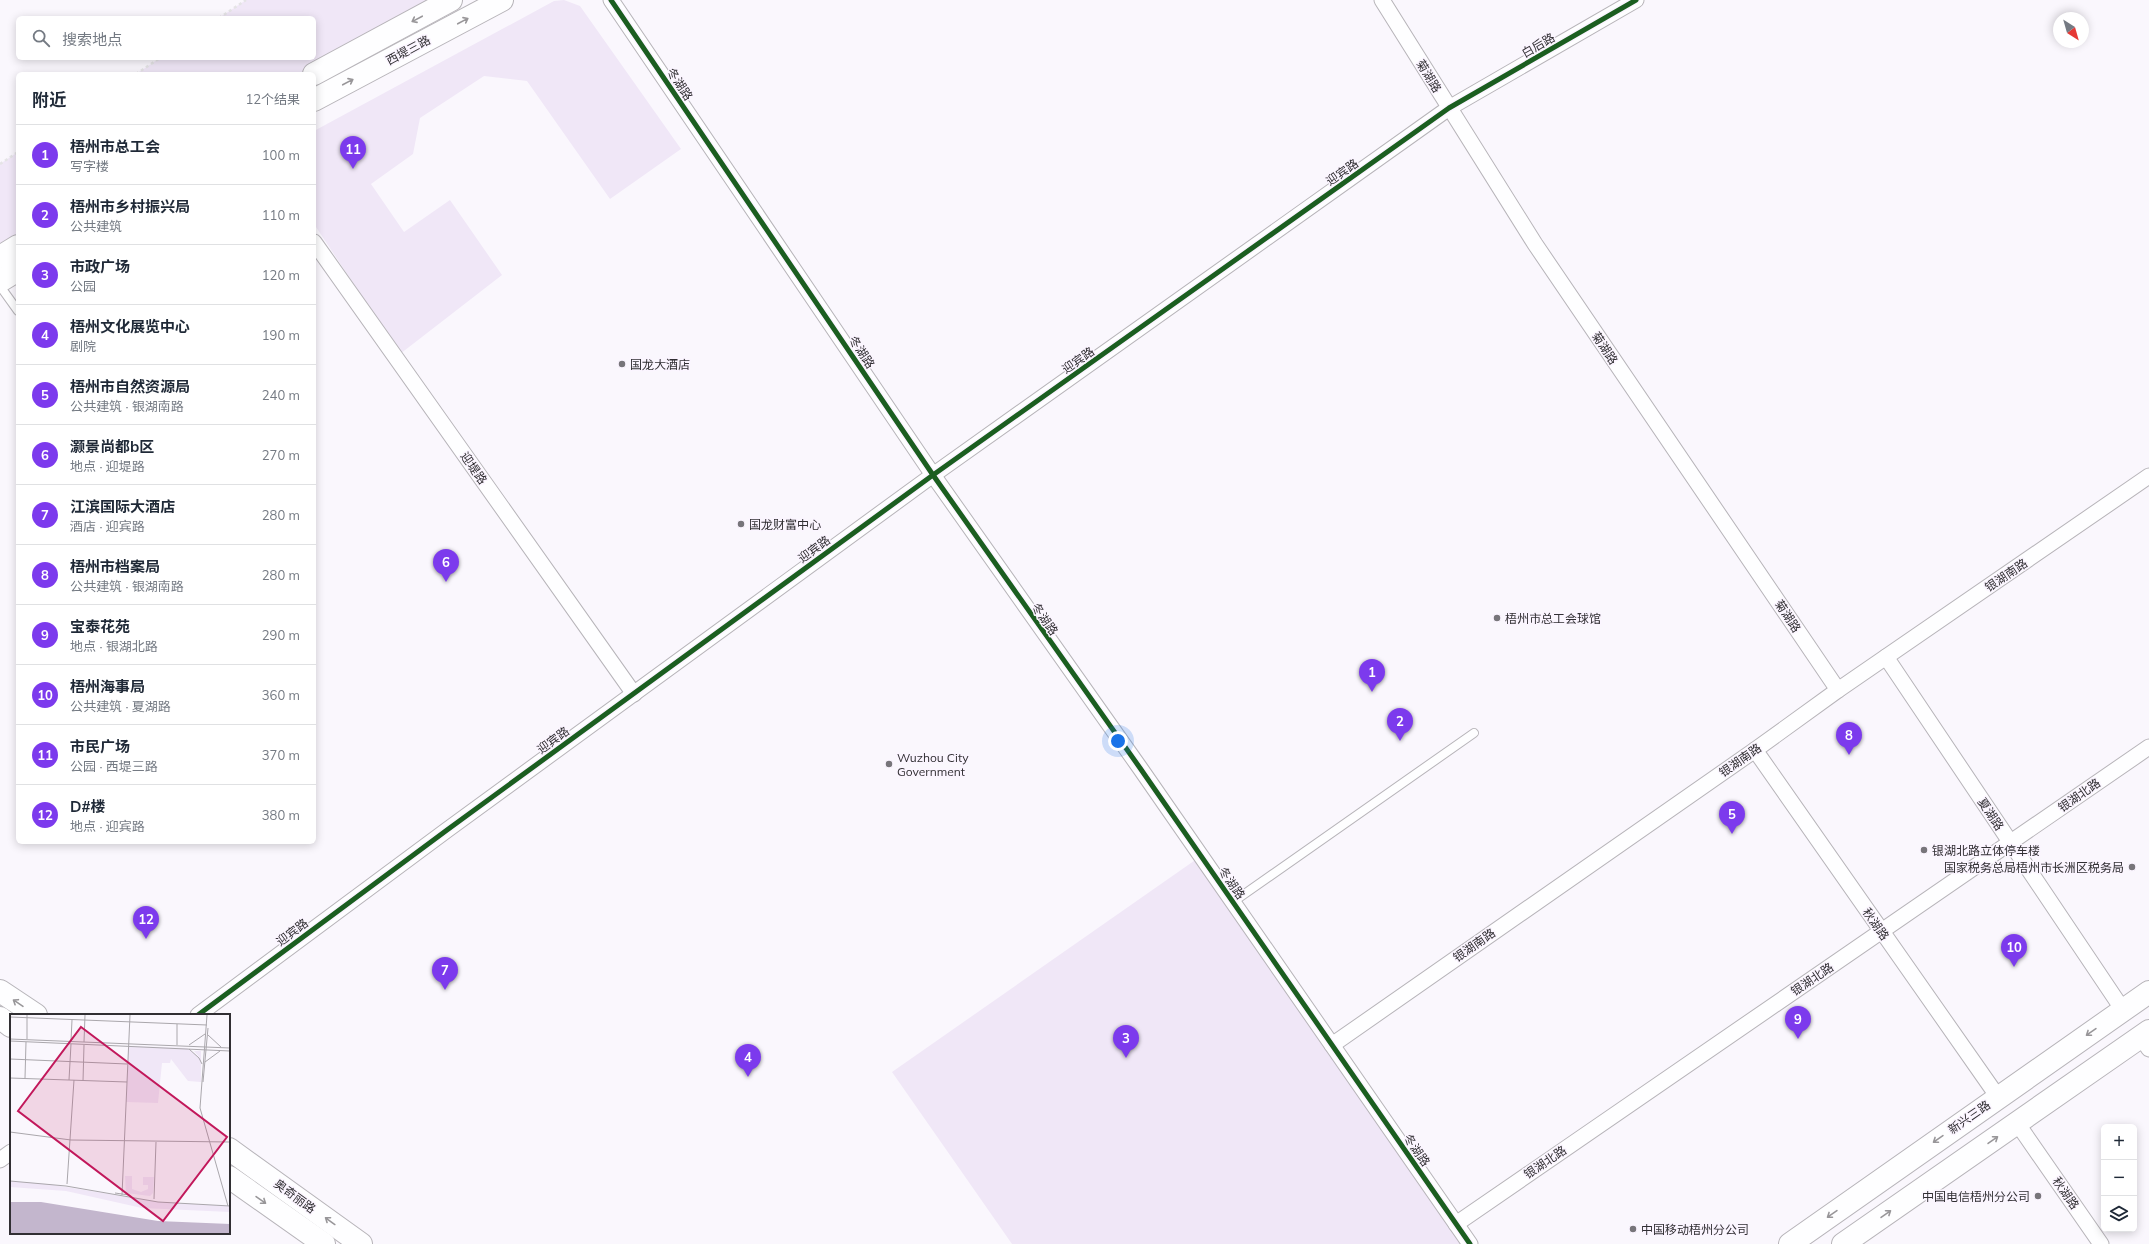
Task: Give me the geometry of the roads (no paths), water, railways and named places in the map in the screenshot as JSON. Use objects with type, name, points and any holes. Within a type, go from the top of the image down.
[{"type":"main road","name":"西堤三路","points":[[316,73],[451,0]]},
{"type":"main road","name":"西堤三路","points":[[316,99],[502,0]]},
{"type":"main road","points":[[0,257],[16,247]]},
{"type":"main road","points":[[0,281],[16,271]]},
{"type":"main road","points":[[0,991],[34,1014]]},
{"type":"main road","name":"新兴三路","points":[[1790,1244],[2149,992]]},
{"type":"main road","points":[[0,1018],[10,1025]]},
{"type":"main road","points":[[1843,1244],[2017,1123],[2146,1039]]},
{"type":"main road","name":"奥奇丽路","points":[[230,1150],[362,1244]]},
{"type":"main road","name":"奥奇丽路","points":[[230,1178],[324,1244]]},
{"type":"street","name":"冬湖路","points":[[611,0],[933,475],[1233,902],[1470,1244]]},
{"type":"street","name":"菊湖路","points":[[1382,0],[1535,244],[1838,690]]},
{"type":"street","name":"白后路","points":[[1450,108],[1636,0]]},
{"type":"street","name":"迎宾路","points":[[199,1014],[447,830],[933,475],[1450,108]]},
{"type":"street","name":"迎堤路","points":[[316,245],[634,694]]},
{"type":"street","name":"银湖南路","points":[[1332,1045],[1755,750],[1838,690],[2149,476]]},
{"type":"street","name":"夏湖路","points":[[1886,657],[2123,1010]]},
{"type":"street","name":"银湖北路","points":[[1456,1224],[2149,747]]},
{"type":"street","name":"秋湖路","points":[[1755,750],[1998,1097]]},
{"type":"street","name":"秋湖路","points":[[2017,1123],[2101,1244]]},
{"type":"street","points":[[0,1160],[10,1153]]},
{"type":"lane","points":[[0,286],[16,308]]},
{"type":"lane","points":[[1233,902],[1474,733]]},
{"type":"place","name":"市民广场","points":[[353,169]]},
{"type":"place","name":"国龙大酒店","points":[[622,364]]},
{"type":"place","name":"国龙财富中心","points":[[741,524]]},
{"type":"place","name":"灏景尚都b区","points":[[446,582]]},
{"type":"place","name":"梧州市总工会球馆","points":[[1497,618]]},
{"type":"place","name":"梧州市总工会","points":[[1372,692]]},
{"type":"place","name":"梧州市乡村振兴局","points":[[1400,741]]},
{"type":"place","name":"梧州市档案局","points":[[1849,755]]},
{"type":"place","name":"Wuzhou City Government","points":[[889,764]]},
{"type":"place","name":"梧州市自然资源局","points":[[1732,834]]},
{"type":"place","name":"银湖北路立体停车楼","points":[[1924,850]]},
{"type":"place","name":"国家税务总局梧州市长洲区税务局","points":[[2132,867]]},
{"type":"place","name":"D#楼","points":[[146,939]]},
{"type":"place","name":"梧州海事局","points":[[2014,967]]},
{"type":"place","name":"江滨国际大酒店","points":[[445,990]]},
{"type":"place","name":"宝泰花苑","points":[[1798,1039]]},
{"type":"place","name":"市政广场","points":[[1126,1058]]},
{"type":"place","name":"梧州文化展览中心","points":[[748,1077]]},
{"type":"place","name":"中国电信梧州分公司","points":[[2038,1196]]},
{"type":"place","name":"中国移动梧州分公司","points":[[1633,1229]]}]
